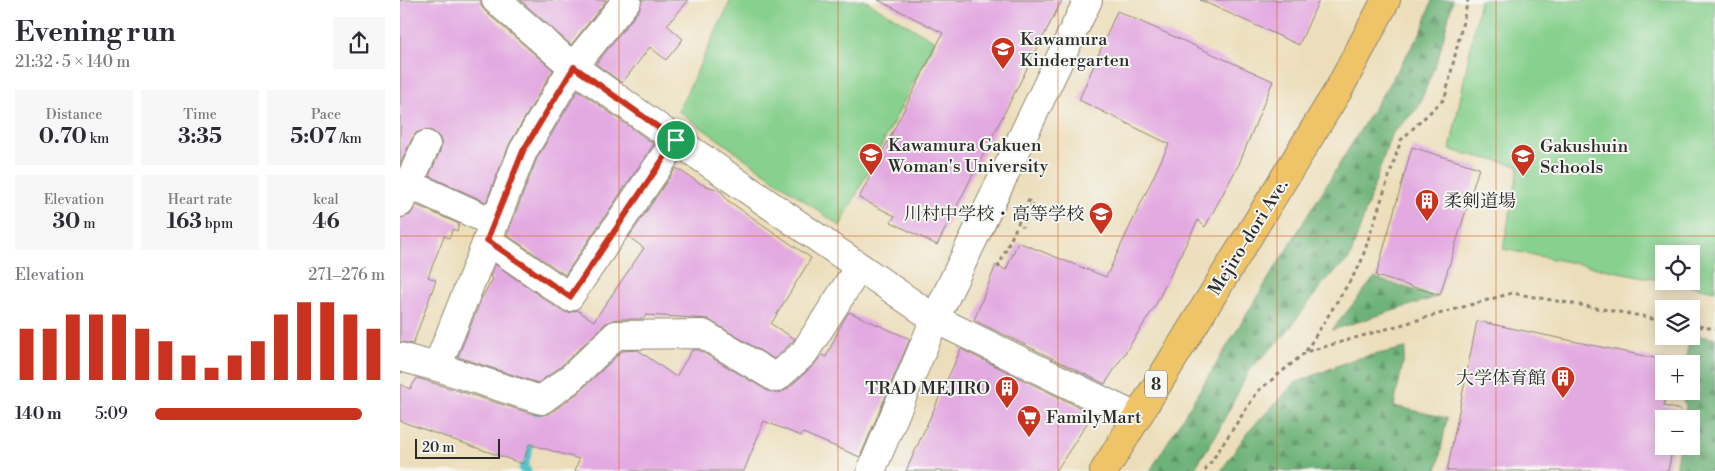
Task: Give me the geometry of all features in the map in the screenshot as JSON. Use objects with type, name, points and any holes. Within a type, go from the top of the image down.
[{"type":"main road","name":"Mejiro-dori Ave.","points":[[1104,471],[1339,89],[1386,0]]},
{"type":"street","points":[[496,0],[574,67],[935,319],[1136,417]]},
{"type":"street","points":[[437,367],[523,151],[574,67],[627,0]]},
{"type":"street","points":[[871,471],[935,319],[1088,0]]},
{"type":"street","points":[[426,145],[404,193],[491,231],[570,297],[676,140]]},
{"type":"street","points":[[400,357],[541,400],[570,380],[616,335],[703,334],[776,378],[804,353],[859,267]]},
{"type":"path","points":[[1205,471],[1258,391],[1306,352],[1360,265],[1400,140],[1445,98],[1468,0]]},
{"type":"path","points":[[998,268],[1028,200],[1033,203],[1022,226]]},
{"type":"path","points":[[1306,352],[1512,293],[1655,318]]},
{"type":"path","points":[[1700,326],[1715,329]]},
{"type":"green space","points":[[731,0],[864,0],[935,41],[840,226],[678,111]]},
{"type":"green space","points":[[1432,0],[1453,0],[1439,55],[1418,108],[1391,135],[1350,258],[1324,282],[1284,336],[1250,369],[1216,435],[1193,471],[1150,471],[1422,30]]},
{"type":"green space","points":[[1480,0],[1715,0],[1715,291],[1700,288],[1700,245],[1655,245],[1655,279],[1503,249],[1519,166],[1450,150]]},
{"type":"green space","points":[[1374,278],[1437,297],[1332,330]]},
{"type":"green space","points":[[1700,336],[1715,338],[1715,471],[1675,471],[1678,455],[1700,455],[1700,410],[1685,410],[1686,405],[1683,400],[1700,400],[1700,355],[1686,355],[1689,345],[1700,345]]},
{"type":"green space","points":[[1406,348],[1394,406],[1447,418],[1437,471],[1221,471],[1247,433],[1295,383],[1354,359]]},
{"type":"building","points":[[400,0],[481,0],[481,6],[486,12],[553,70],[510,143],[486,202],[429,176],[442,144],[439,136],[432,131],[424,130],[416,133],[400,165]]},
{"type":"building","points":[[520,0],[607,0],[571,45]]},
{"type":"building","points":[[642,0],[689,0],[667,25],[683,39],[666,60],[650,47],[622,83],[596,64],[639,10]]},
{"type":"building","points":[[878,0],[1062,0],[937,245],[891,222],[895,216],[859,198],[943,33]]},
{"type":"building","points":[[1200,0],[1319,0],[1299,45]]},
{"type":"building","name":"川村中学校・高等学校","points":[[1117,11],[1273,81],[1239,164],[1205,227],[1198,220],[1154,308],[1105,384],[974,320],[996,265],[1006,270],[1018,242],[1106,277],[1169,144],[1079,100]]},
{"type":"building","points":[[578,90],[654,144],[565,275],[507,235],[537,158]]},
{"type":"building","name":"柔剣道場","points":[[1412,147],[1479,168],[1440,295],[1376,276]]},
{"type":"building","points":[[676,168],[701,184],[722,192],[727,200],[811,258],[771,324],[795,339],[774,359],[709,319],[646,315],[643,319],[616,319],[606,323],[559,368],[538,383],[458,357],[482,297],[493,279],[490,277],[495,264],[560,310],[568,313],[577,310],[594,321],[644,248],[629,237]]},
{"type":"building","points":[[416,205],[459,224],[457,231],[453,229],[449,238],[444,236],[428,277],[436,280],[413,344],[400,342],[400,218],[410,215]]},
{"type":"building","points":[[849,312],[910,339],[860,457],[803,433],[801,436],[764,421],[744,471],[575,471],[579,459],[529,444],[523,464],[400,421],[400,384],[410,389],[417,378],[536,415],[544,415],[550,413],[578,393],[622,351],[638,350],[676,377],[692,350],[699,350],[768,391],[778,393],[786,390],[814,365],[822,355],[826,357]]},
{"type":"building","name":"大学体育館","points":[[1477,321],[1655,358],[1655,400],[1665,400],[1664,406],[1681,410],[1655,410],[1655,455],[1671,455],[1668,471],[1447,471]]},
{"type":"building","name":"TRAD MEJIRO","points":[[961,349],[1093,414],[1056,471],[906,471]]},
{"type":"waterway","points":[[527,471],[523,469],[541,401]]},
{"type":"place","name":"Kawamura Kindergarten","points":[[1003,70]]},
{"type":"place","name":"Kawamura Gakuen Woman's University","points":[[871,176]]},
{"type":"place","name":"Gakushuin Schools","points":[[1523,177]]},
{"type":"place","name":"柔剣道場","points":[[1427,222]]},
{"type":"place","name":"川村中学校・高等学校","points":[[1101,235]]},
{"type":"place","name":"大学体育館","points":[[1563,399]]},
{"type":"place","name":"TRAD MEJIRO","points":[[1007,409]]},
{"type":"place","name":"FamilyMart","points":[[1029,438]]},
{"type":"route","points":[[574,67],[676,140],[570,297],[487,240],[523,151],[574,67]]}]
